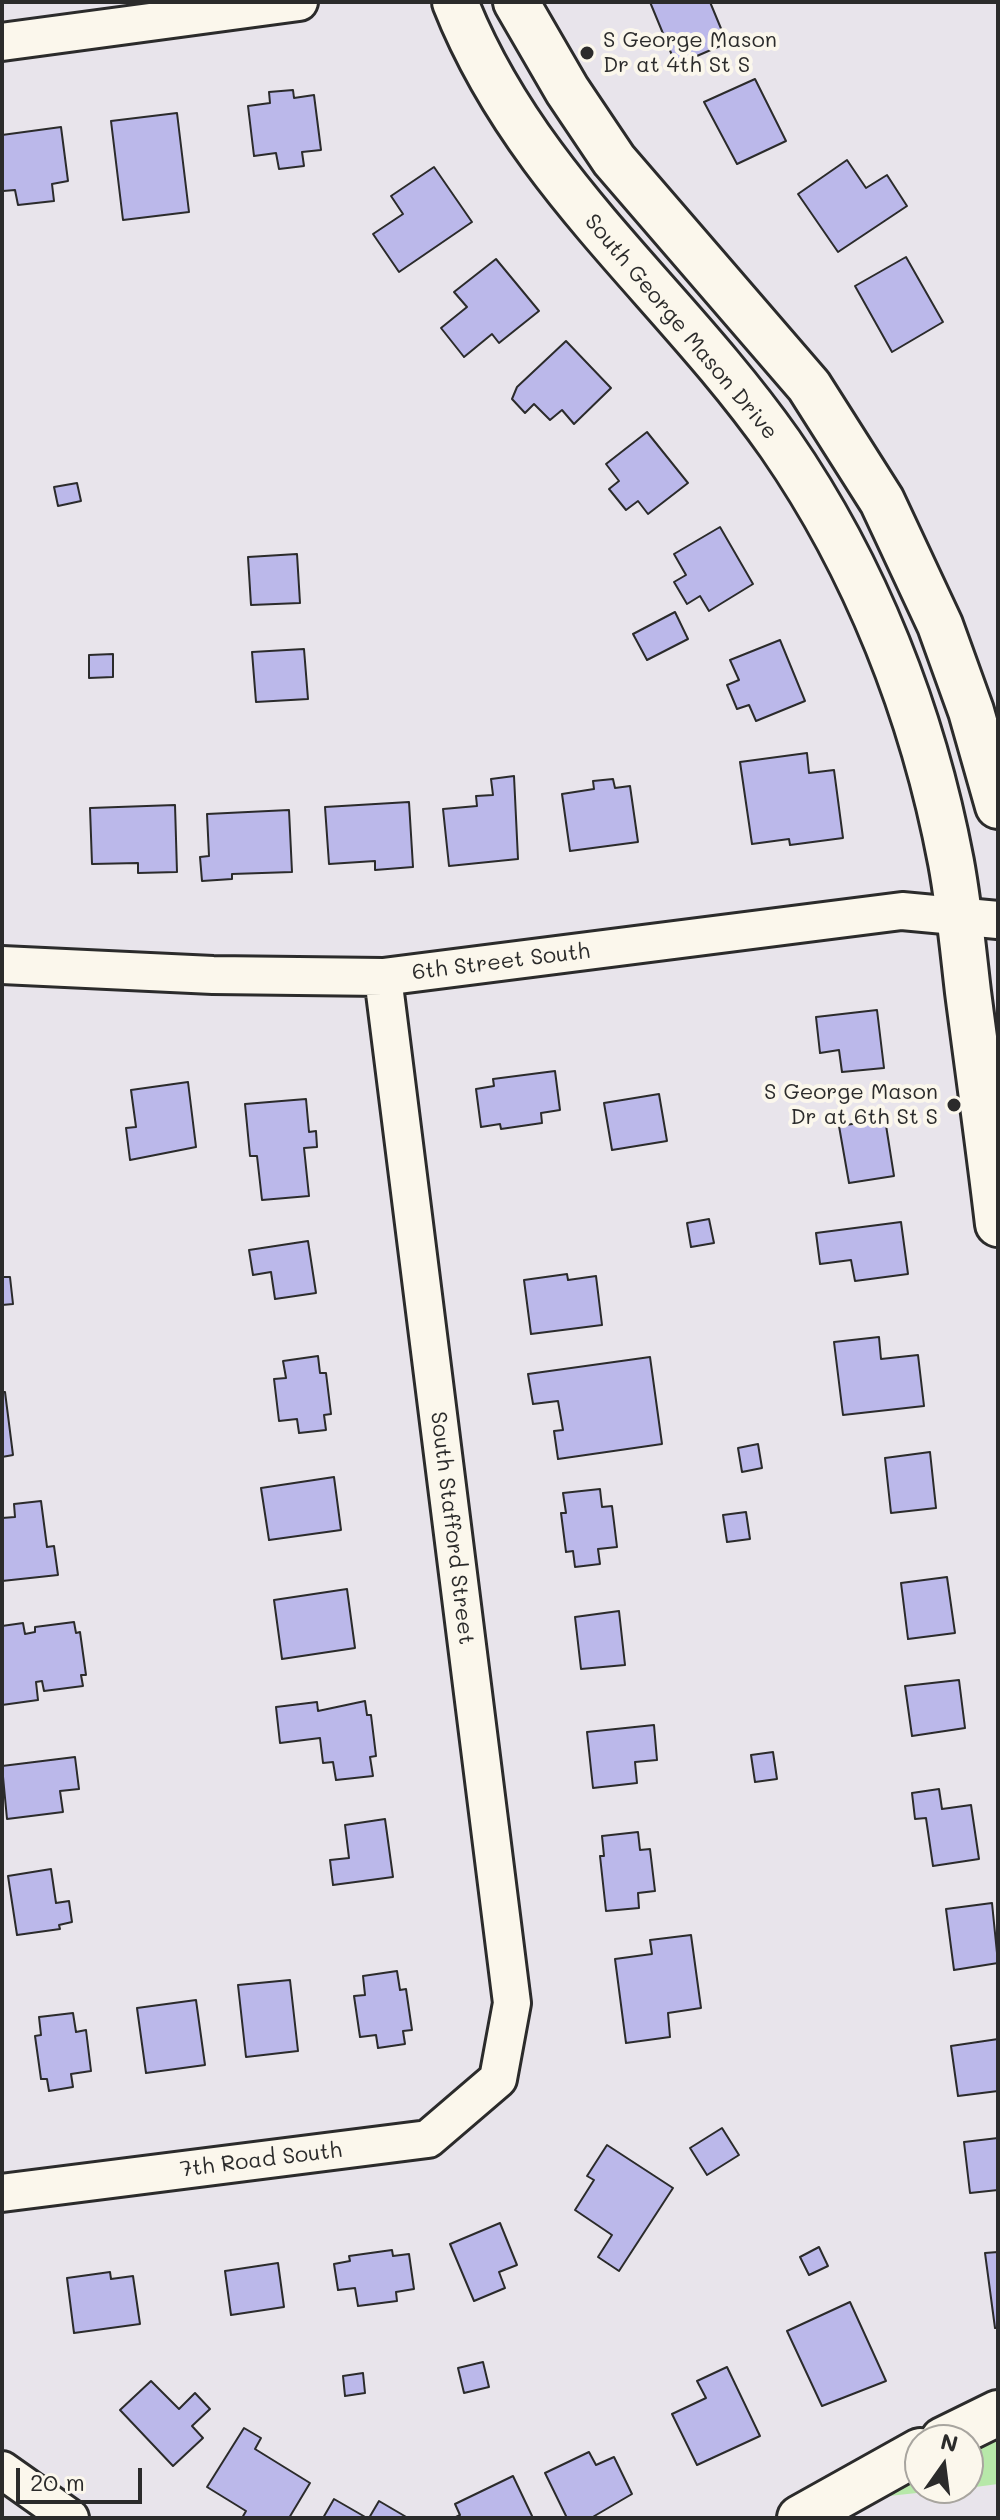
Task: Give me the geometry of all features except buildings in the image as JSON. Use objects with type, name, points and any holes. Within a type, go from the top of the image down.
[{"type":"main road","name":"South George Mason Drive","points":[[455,2],[495,81],[560,182],[604,238],[720,367],[780,444],[829,521],[871,604],[911,708],[941,813],[979,918],[998,1224]]},
{"type":"main road","points":[[516,2],[567,90],[614,160],[809,386],[882,501],[940,625],[971,711],[998,806]]},
{"type":"main road","points":[[976,2424],[998,2413]]},
{"type":"main road","points":[[800,2518],[904,2460]]},
{"type":"street","points":[[2,42],[299,2]]},
{"type":"street","name":"6th Street South","points":[[2,965],[213,975],[383,977],[902,911],[979,918]]},
{"type":"street","name":"South Stafford Street","points":[[383,977],[512,2003],[498,2079]]},
{"type":"street","name":"7th Road South","points":[[2,2193],[428,2139],[498,2079]]},
{"type":"street","points":[[2,2470],[70,2518]]},
{"type":"green space","points":[[998,2435],[998,2484],[984,2486],[984,2442]]},
{"type":"green space","points":[[904,2479],[904,2494],[889,2496],[886,2487]]},
{"type":"place","name":"S George Mason Dr at 4th St S","points":[[587,53]]},
{"type":"place","name":"S George Mason Dr at 6th St S","points":[[954,1105]]}]
